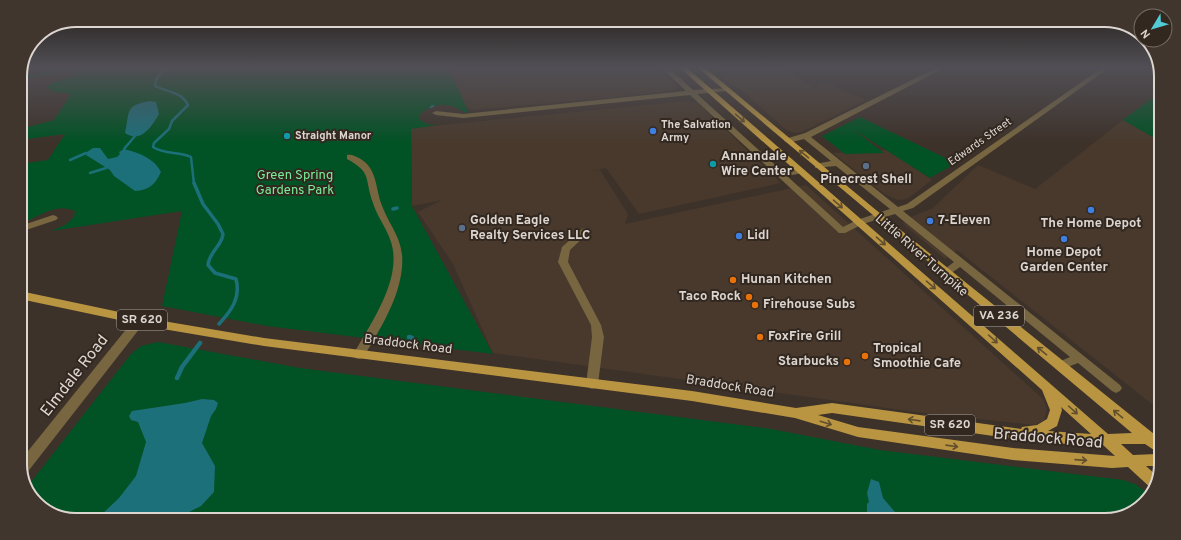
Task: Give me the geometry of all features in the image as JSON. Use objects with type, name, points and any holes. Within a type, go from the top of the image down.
[{"type":"main road","name":"Little River Turnpike","points":[[711,92],[1151,480]]},
{"type":"main road","name":"Little River Turnpike","points":[[731,92],[850,193],[1060,366],[1154,440]]},
{"type":"main road","name":"Braddock Road","points":[[27,296],[140,320],[264,342],[692,396],[795,413],[858,432],[954,446],[1069,459],[1130,461],[1154,460]]},
{"type":"main road","points":[[1006,433],[1039,430],[1053,422],[1056,415],[1054,402],[1047,391],[1033,375]]},
{"type":"main road","name":"Braddock Road","points":[[795,413],[832,408],[1006,433],[1081,439],[1154,440]]},
{"type":"street","points":[[436,113],[463,116],[709,92]]},
{"type":"street","points":[[788,141],[805,136],[893,92]]},
{"type":"street","name":"Edwards Street","points":[[780,175],[842,231],[860,222],[910,206],[1071,92]]},
{"type":"street","points":[[693,94],[780,175],[800,171]]},
{"type":"street","points":[[805,136],[1116,388]]},
{"type":"street","points":[[350,157],[362,162],[372,173],[377,201],[397,246],[398,268],[379,320],[359,354]]},
{"type":"street","points":[[818,166],[837,162]]},
{"type":"street","points":[[850,193],[866,186]]},
{"type":"street","points":[[27,227],[53,218]]},
{"type":"street","points":[[584,231],[565,249],[563,262],[596,325],[598,337],[592,384]]},
{"type":"street","points":[[946,272],[960,262]]},
{"type":"street","name":"Elmdale Road","points":[[27,462],[140,320]]},
{"type":"street","points":[[1060,366],[1079,358]]},
{"type":"shaded area","points":[[459,92],[660,92],[471,110],[470,108],[466,108]]},
{"type":"shaded area","points":[[744,92],[847,92],[866,100],[802,132],[794,133],[785,129]]},
{"type":"shaded area","points":[[688,101],[698,103],[781,183],[639,214],[606,168],[587,172],[600,170],[628,214],[625,224],[806,185],[1043,399],[1047,409],[1044,420],[1034,425],[916,412],[493,353],[453,264],[418,212],[442,200],[412,206],[411,128]]},
{"type":"shaded area","points":[[1123,120],[1154,138],[1154,406],[957,250],[945,259],[904,225],[903,220],[933,208],[978,165],[1035,189]]},
{"type":"shaded area","points":[[889,150],[932,180],[907,199],[898,200],[886,195],[833,153]]},
{"type":"green space","name":"Green Spring Gardens Park","points":[[60,92],[460,92],[469,113],[455,107],[445,105],[431,107],[419,115],[420,120],[427,124],[437,125],[411,129],[412,206],[493,354],[267,326],[162,306],[182,211],[51,231],[65,225],[74,217],[75,211],[60,208],[27,221],[27,163],[48,160],[65,134],[27,139],[27,127],[54,120],[71,94]]},
{"type":"green space","points":[[1152,98],[1154,101],[1154,138],[1123,120]]},
{"type":"green space","points":[[860,117],[956,163],[930,178],[853,129],[884,153],[845,154],[822,136]]},
{"type":"green space","points":[[158,342],[300,368],[771,429],[880,450],[1123,480],[1135,484],[1146,491],[1140,499],[1132,505],[1112,513],[76,513],[66,512],[51,506],[41,499],[31,482],[131,354],[141,346]]},
{"type":"water","points":[[150,101],[156,102],[159,114],[153,124],[141,135],[131,136],[125,133],[128,115],[132,107]]},
{"type":"water","points":[[93,148],[100,148],[108,159],[117,157],[120,154],[119,152],[124,149],[135,152],[154,163],[161,172],[151,186],[135,191],[114,176],[110,170],[86,155],[87,152]]},
{"type":"water","points":[[202,399],[214,400],[218,403],[211,416],[202,443],[215,466],[214,492],[201,506],[187,513],[103,513],[119,498],[136,476],[146,442],[138,422],[131,420],[129,416],[132,411]]},
{"type":"water","points":[[871,479],[879,482],[883,498],[895,512],[903,513],[867,513],[867,504],[869,502],[867,493]]},
{"type":"waterway","points":[[171,92],[182,97],[188,105],[172,121],[169,129],[154,143],[153,147],[162,151],[191,157],[194,184]]},
{"type":"waterway","points":[[124,149],[135,136]]},
{"type":"waterway","points":[[70,160],[86,153]]},
{"type":"waterway","points":[[90,173],[106,168]]},
{"type":"waterway","points":[[194,183],[203,204],[218,224],[223,234],[209,260],[208,265],[215,273],[236,279],[237,292],[234,304],[219,324]]},
{"type":"waterway","points":[[393,209],[397,208]]},
{"type":"waterway","points":[[177,378],[182,367],[200,343]]},
{"type":"place","name":"The Salvation Army","points":[[653,131]]},
{"type":"place","name":"Straight Manor","points":[[287,136]]},
{"type":"place","name":"Annandale Wire Center","points":[[713,164]]},
{"type":"place","name":"Pinecrest Shell","points":[[866,166]]},
{"type":"place","name":"The Home Depot","points":[[1091,210]]},
{"type":"place","name":"7-Eleven","points":[[930,221]]},
{"type":"place","name":"Golden Eagle Realty Services LLC","points":[[462,228]]},
{"type":"place","name":"Lidl","points":[[739,236]]},
{"type":"place","name":"Home Depot Garden Center","points":[[1064,239]]},
{"type":"place","name":"Hunan Kitchen","points":[[733,280]]},
{"type":"place","name":"Taco Rock","points":[[749,297]]},
{"type":"place","name":"Firehouse Subs","points":[[755,305]]},
{"type":"place","name":"FoxFire Grill","points":[[760,337]]},
{"type":"place","name":"Tropical Smoothie Cafe","points":[[865,356]]},
{"type":"place","name":"Starbucks","points":[[847,362]]}]
